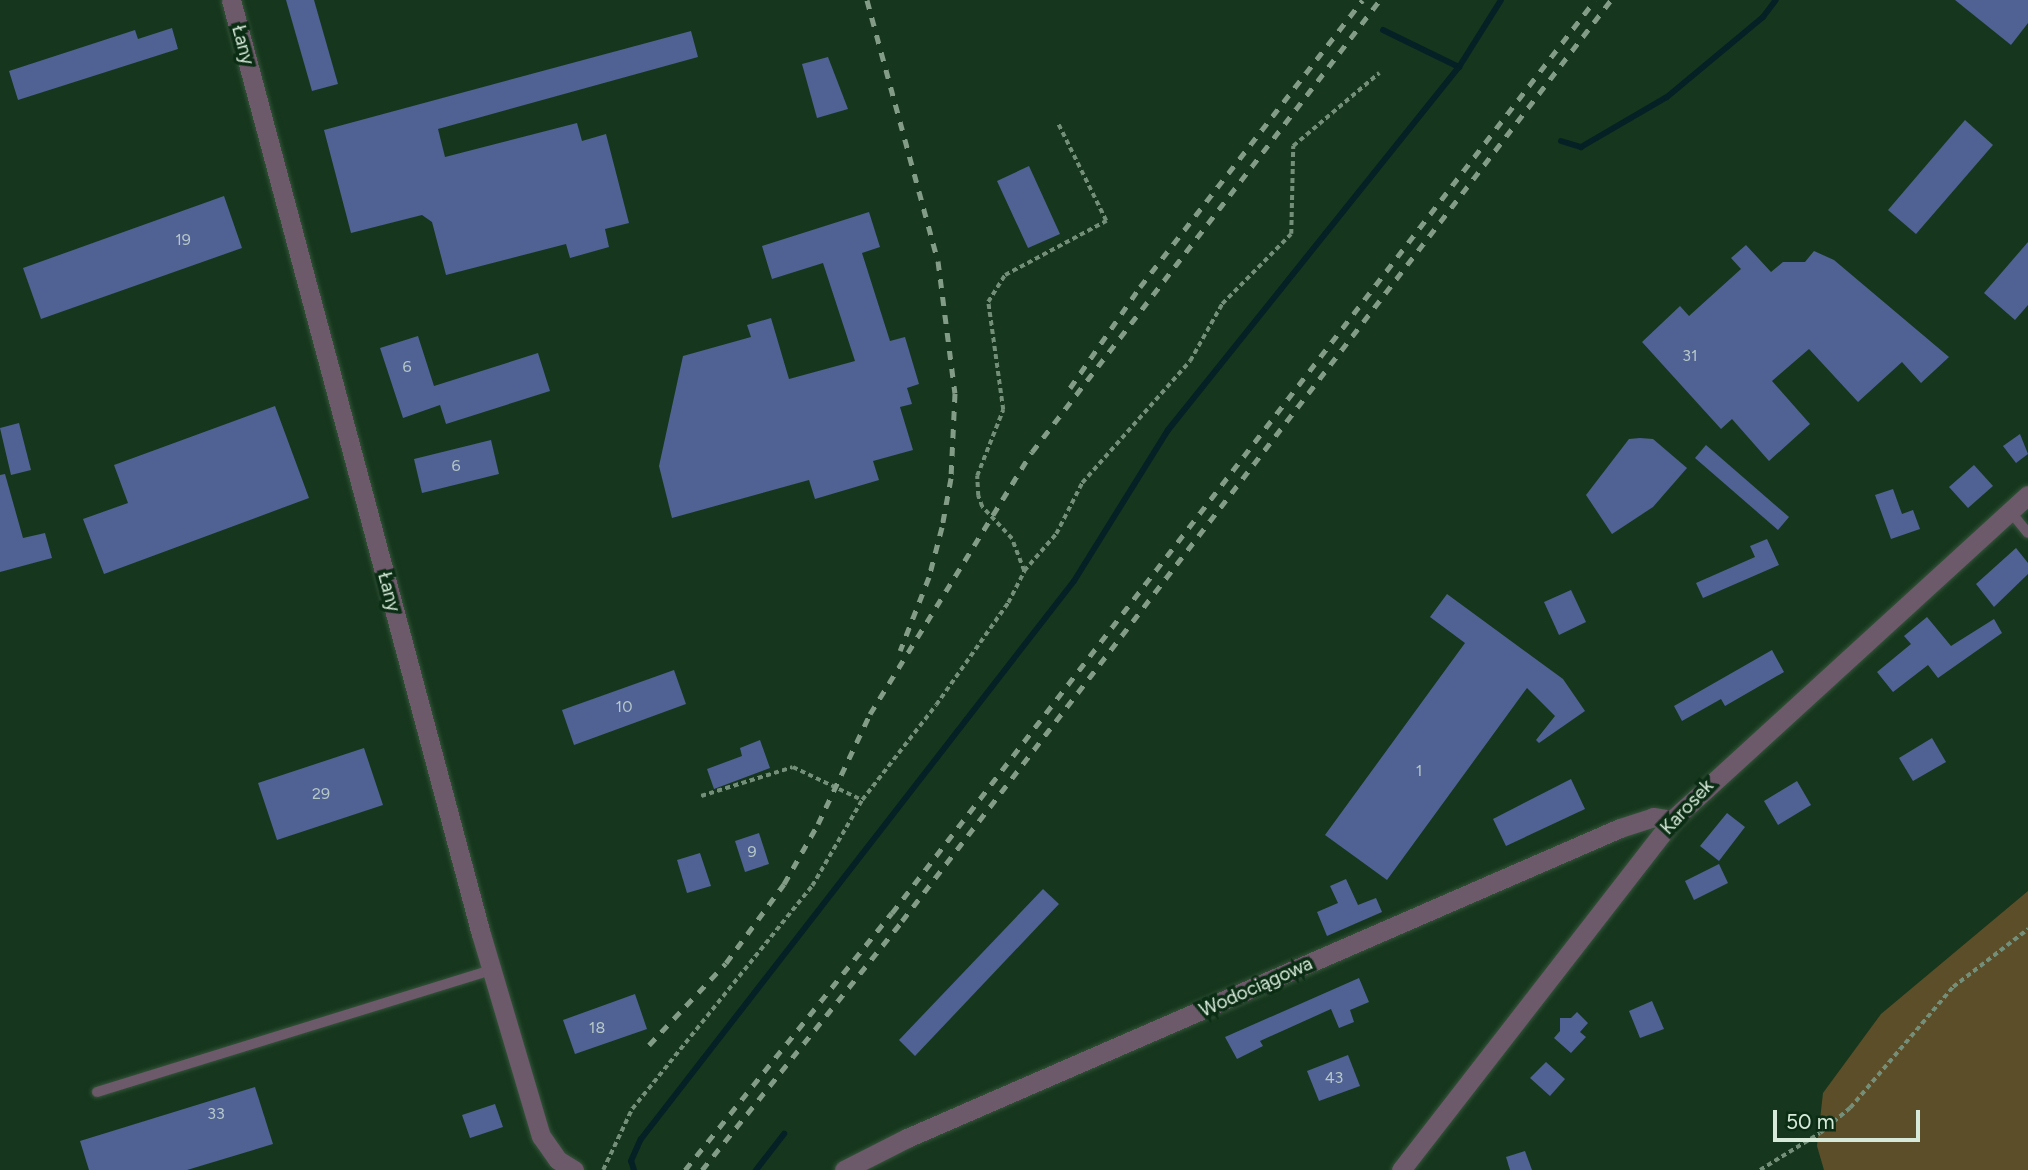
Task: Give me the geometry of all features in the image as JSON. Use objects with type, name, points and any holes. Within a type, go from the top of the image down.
[{"type":"street","name":"Łany","points":[[231,0],[491,970],[541,1136],[558,1160],[574,1170]]},
{"type":"street","name":"Karosek","points":[[1401,1170],[1672,820],[2028,495]]},
{"type":"street","name":"Wodociągowa","points":[[845,1170],[907,1138],[1620,828],[1653,817],[1672,820]]},
{"type":"lane","points":[[2011,511],[2028,533]]},
{"type":"lane","points":[[97,1092],[491,970]]},
{"type":"path","points":[[603,1170],[632,1110],[812,886],[862,800],[936,705],[1008,603],[1024,571],[1056,534],[1082,483],[1190,361],[1222,304],[1291,234],[1293,146],[1379,72]]},
{"type":"path","points":[[1024,571],[1012,539],[982,508],[978,496],[977,476],[1003,410],[988,302],[1005,275],[1106,221],[1058,124]]},
{"type":"path","points":[[701,796],[793,767],[862,800]]},
{"type":"path","points":[[1760,1170],[1767,1169],[1820,1133],[1850,1108],[1953,987],[2028,929]]},
{"type":"shaded area","points":[[2028,891],[2028,1170],[1824,1170],[1817,1146],[1823,1093],[1881,1014]]},
{"type":"building","points":[[286,0],[314,0],[338,84],[312,91]]},
{"type":"building","points":[[1955,0],[2028,0],[2028,23],[2011,45]]},
{"type":"building","points":[[172,28],[178,49],[18,100],[9,71],[135,30],[138,39]]},
{"type":"building","points":[[691,31],[698,57],[438,129],[445,157],[577,123],[582,141],[606,134],[629,223],[605,229],[609,247],[570,258],[566,244],[446,275],[432,222],[422,215],[351,233],[324,130]]},
{"type":"building","points":[[828,57],[848,109],[817,118],[802,64]]},
{"type":"building","points":[[1965,120],[1993,145],[1916,234],[1888,210]]},
{"type":"building","points":[[1029,166],[1060,234],[1028,248],[997,181]]},
{"type":"building","points":[[224,196],[242,248],[41,319],[23,268]]},
{"type":"building","points":[[869,212],[880,247],[862,253],[890,341],[905,337],[919,384],[907,388],[912,404],[900,407],[913,450],[873,461],[879,480],[815,499],[809,480],[672,518],[659,466],[683,356],[751,337],[747,325],[771,318],[789,379],[855,361],[823,263],[772,279],[762,246]]},
{"type":"building","points":[[2028,242],[2028,305],[2015,320],[1984,293]]},
{"type":"building","points":[[1746,245],[1771,272],[1783,262],[1805,262],[1814,251],[1834,260],[1949,357],[1921,383],[1902,362],[1858,402],[1809,349],[1772,381],[1810,424],[1769,461],[1732,419],[1721,429],[1642,342],[1680,306],[1689,316],[1741,269],[1731,258]]},
{"type":"building","points":[[418,336],[434,386],[538,353],[550,391],[446,424],[440,405],[403,418],[380,348]]},
{"type":"building","points":[[275,406],[309,498],[104,574],[83,519],[128,503],[114,465]]},
{"type":"building","points":[[19,423],[31,470],[11,475],[0,428]]},
{"type":"building","points":[[2020,434],[2028,454],[2016,463],[2003,446]]},
{"type":"building","points":[[1629,439],[1653,439],[1687,468],[1653,507],[1612,534],[1586,495]]},
{"type":"building","points":[[491,440],[499,474],[422,493],[414,459]]},
{"type":"building","points":[[1706,445],[1789,517],[1778,530],[1695,458]]},
{"type":"building","points":[[1974,465],[1993,486],[1968,508],[1949,487]]},
{"type":"building","points":[[5,474],[23,538],[45,533],[52,558],[0,572],[0,475]]},
{"type":"building","points":[[1893,489],[1902,514],[1913,510],[1920,529],[1891,539],[1875,495]]},
{"type":"building","points":[[1767,539],[1779,565],[1703,598],[1696,583],[1755,557],[1750,546]]},
{"type":"building","points":[[2016,548],[2028,563],[2028,574],[1994,607],[1976,584]]},
{"type":"building","points":[[1571,590],[1586,622],[1559,635],[1544,602]]},
{"type":"building","points":[[1447,594],[1563,679],[1585,711],[1539,743],[1536,740],[1555,716],[1527,688],[1387,880],[1325,835],[1465,643],[1430,617]]},
{"type":"building","points":[[1927,617],[1951,646],[1994,619],[2002,633],[1938,678],[1928,665],[1893,692],[1877,672],[1911,644],[1904,636]]},
{"type":"building","points":[[1772,650],[1784,672],[1725,706],[1721,699],[1682,721],[1674,706]]},
{"type":"building","points":[[674,670],[686,704],[574,745],[562,710]]},
{"type":"building","points":[[1932,738],[1946,762],[1913,781],[1899,758]]},
{"type":"building","points":[[760,740],[770,768],[714,789],[707,769],[742,756],[740,748]]},
{"type":"building","points":[[364,748],[383,805],[277,840],[258,783]]},
{"type":"building","points":[[1571,779],[1585,809],[1506,846],[1493,819]]},
{"type":"building","points":[[1797,781],[1811,805],[1778,825],[1764,801]]},
{"type":"building","points":[[1727,813],[1745,827],[1719,861],[1700,846]]},
{"type":"building","points":[[759,833],[769,864],[745,872],[735,841]]},
{"type":"building","points":[[700,853],[711,886],[687,893],[677,860]]},
{"type":"building","points":[[1719,864],[1728,883],[1694,900],[1685,881]]},
{"type":"building","points":[[1346,879],[1358,905],[1376,898],[1382,912],[1327,936],[1317,912],[1338,903],[1330,886]]},
{"type":"building","points":[[1043,889],[1059,904],[915,1056],[899,1040]]},
{"type":"building","points":[[1359,978],[1369,1002],[1350,1010],[1354,1022],[1339,1028],[1331,1009],[1260,1041],[1263,1046],[1237,1059],[1225,1037]]},
{"type":"building","points":[[635,994],[647,1029],[575,1054],[563,1020]]},
{"type":"building","points":[[1652,1001],[1664,1029],[1640,1038],[1629,1011]]},
{"type":"building","points":[[1577,1012],[1588,1023],[1580,1032],[1586,1037],[1571,1053],[1554,1038],[1560,1031],[1560,1018],[1571,1018]]},
{"type":"building","points":[[1348,1055],[1360,1086],[1319,1101],[1307,1071]]},
{"type":"building","points":[[1546,1062],[1565,1079],[1550,1096],[1530,1078]]},
{"type":"building","points":[[255,1087],[273,1144],[187,1170],[89,1170],[80,1141]]},
{"type":"building","points":[[495,1104],[503,1127],[470,1138],[462,1115]]},
{"type":"building","points":[[1525,1151],[1532,1170],[1510,1170],[1506,1157]]},
{"type":"waterway","points":[[634,1170],[631,1161],[641,1139],[1074,581],[1168,430],[1459,67],[1501,0]]},
{"type":"waterway","points":[[1561,141],[1581,147],[1667,97],[1763,17],[1776,0]]},
{"type":"waterway","points":[[1383,30],[1459,67]]},
{"type":"waterway","points":[[756,1170],[784,1134]]},
{"type":"railway","points":[[867,0],[938,261],[955,393],[951,478],[942,527],[929,577],[900,651]]},
{"type":"railway","points":[[1070,388],[1140,287],[1363,0]]},
{"type":"railway","points":[[649,1045],[726,963],[784,884],[818,824],[870,714],[1032,452],[1380,0]]},
{"type":"railway","points":[[685,1170],[892,913],[1595,0]]},
{"type":"railway","points":[[702,1170],[902,921],[1611,0]]}]
